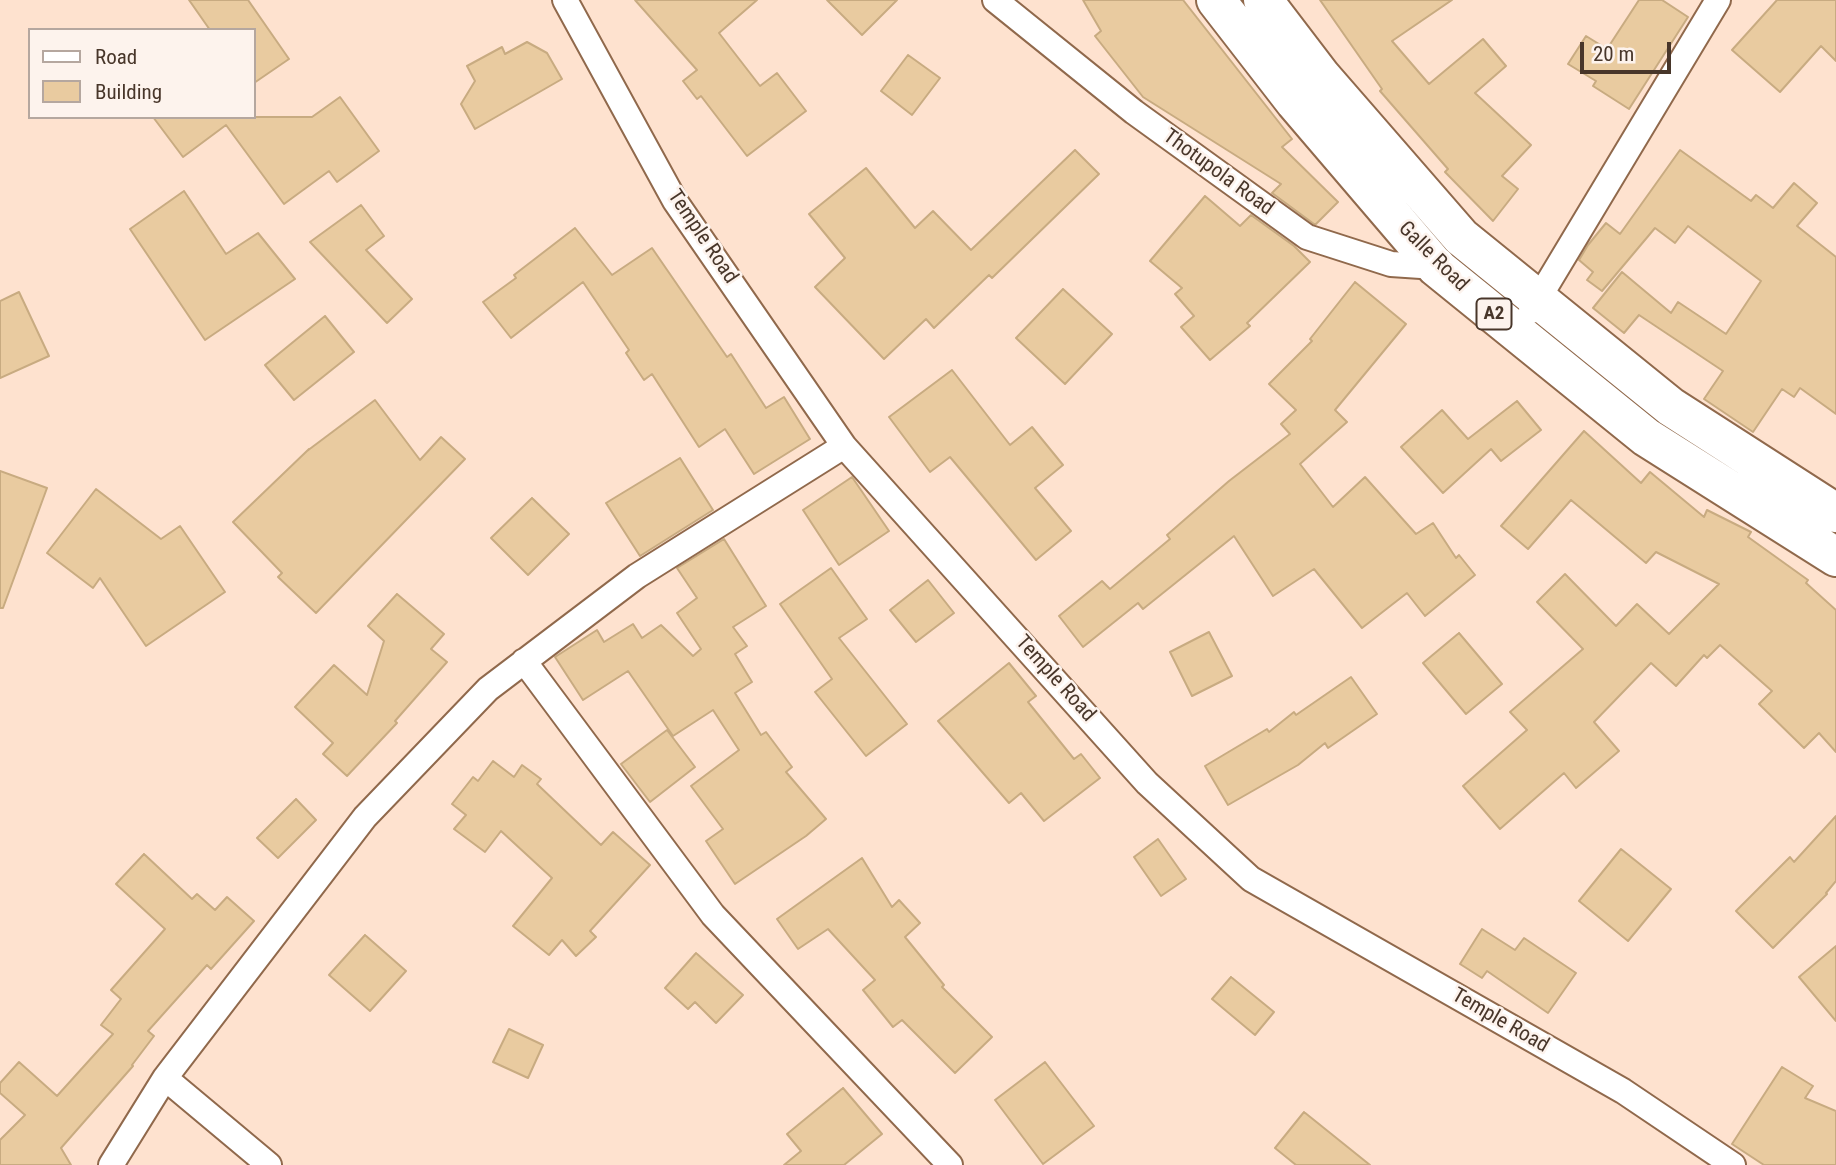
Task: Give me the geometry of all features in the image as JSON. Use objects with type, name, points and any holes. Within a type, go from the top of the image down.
[{"type":"highway","name":"Galle Road","points":[[1216,0],[1304,112],[1436,267],[1646,438],[1836,557]]},
{"type":"highway","name":"Galle Road","points":[[1263,0],[1330,86],[1461,237],[1671,407],[1836,513]]},
{"type":"street","name":"Temple Road","points":[[565,0],[676,201],[844,446],[1147,783],[1251,878],[1623,1091],[1733,1165]]},
{"type":"street","name":"Thotupola Road","points":[[995,0],[1134,112],[1307,237],[1391,264],[1436,267]]},
{"type":"street","points":[[1517,333],[1718,0]]},
{"type":"street","points":[[1436,267],[1461,237]]},
{"type":"street","points":[[111,1165],[165,1078],[365,817],[488,689],[637,576],[844,446]]},
{"type":"street","points":[[524,661],[713,915],[950,1165]]},
{"type":"street","points":[[165,1078],[269,1165]]},
{"type":"building","points":[[189,0],[248,0],[289,59],[256,82],[256,28],[209,28]]},
{"type":"building","points":[[635,0],[757,0],[719,33],[760,86],[777,73],[806,111],[747,156],[701,96],[697,99],[683,81],[697,70]]},
{"type":"building","points":[[827,0],[897,0],[862,35]]},
{"type":"building","points":[[1083,0],[1183,0],[1292,139],[1282,147],[1338,202],[1314,224],[1272,193],[1281,184],[1143,97],[1095,36],[1101,31]]},
{"type":"building","points":[[1320,0],[1452,0],[1392,41],[1429,84],[1483,39],[1506,66],[1475,93],[1531,145],[1502,176],[1518,189],[1493,221],[1445,172],[1448,169],[1380,91],[1382,89]]},
{"type":"building","points":[[1639,0],[1662,0],[1688,17],[1629,109],[1593,86],[1596,81],[1568,64],[1586,36],[1607,49]]},
{"type":"building","points":[[1777,0],[1836,0],[1836,61],[1821,46],[1780,92],[1732,50]]},
{"type":"building","points":[[527,42],[547,53],[562,79],[475,129],[461,104],[475,81],[467,66],[502,47],[505,54]]},
{"type":"building","points":[[908,55],[940,78],[912,115],[881,91]]},
{"type":"building","points":[[340,97],[379,151],[337,182],[329,171],[284,204],[226,125],[183,157],[154,119],[256,119],[312,117]]},
{"type":"building","points":[[1075,150],[1099,174],[992,278],[989,275],[934,328],[926,319],[884,359],[815,287],[845,258],[809,214],[866,168],[915,228],[933,211],[971,250]]},
{"type":"building","points":[[1680,150],[1751,201],[1756,195],[1773,208],[1794,183],[1817,203],[1797,226],[1836,257],[1836,414],[1800,388],[1794,397],[1782,389],[1753,432],[1704,399],[1723,371],[1639,315],[1624,333],[1593,308],[1622,272],[1671,313],[1678,302],[1726,334],[1761,281],[1688,226],[1675,243],[1655,228],[1602,291],[1587,280],[1593,272],[1579,260],[1588,245],[1606,223],[1620,234]]},
{"type":"building","points":[[184,191],[226,254],[258,233],[295,279],[205,340],[130,229]]},
{"type":"building","points":[[1205,196],[1240,226],[1251,215],[1294,246],[1310,262],[1247,323],[1250,326],[1210,360],[1181,327],[1194,316],[1175,294],[1182,288],[1150,261]]},
{"type":"building","points":[[361,205],[384,236],[366,250],[412,299],[387,323],[310,242]]},
{"type":"building","points":[[575,228],[612,275],[652,248],[727,357],[731,354],[766,408],[784,397],[810,439],[754,474],[725,429],[699,447],[652,374],[644,380],[626,353],[629,350],[583,282],[511,338],[483,302]]},
{"type":"building","points":[[1355,282],[1406,324],[1335,410],[1347,422],[1300,464],[1333,507],[1365,477],[1416,534],[1433,523],[1456,558],[1459,555],[1475,575],[1425,616],[1407,593],[1362,628],[1314,569],[1273,596],[1234,536],[1143,609],[1138,603],[1083,647],[1059,616],[1102,581],[1110,589],[1170,539],[1167,535],[1229,481],[1290,434],[1281,424],[1296,410],[1269,384],[1312,341],[1310,339]]},
{"type":"building","points":[[1063,289],[1112,334],[1065,384],[1016,338]]},
{"type":"building","points":[[19,292],[49,356],[0,378],[0,301]]},
{"type":"building","points":[[325,316],[354,352],[294,400],[265,365]]},
{"type":"building","points":[[952,370],[1010,445],[1032,427],[1063,465],[1035,488],[1071,531],[1036,560],[950,457],[930,472],[889,417]]},
{"type":"building","points":[[375,400],[420,460],[441,437],[465,459],[316,613],[278,577],[282,573],[233,522],[309,449],[307,451]]},
{"type":"building","points":[[1517,401],[1541,430],[1501,461],[1491,449],[1443,493],[1401,447],[1442,410],[1468,439]]},
{"type":"building","points":[[1584,431],[1641,483],[1650,472],[1704,517],[1707,510],[1751,532],[1748,537],[1808,580],[1806,583],[1836,610],[1836,752],[1819,733],[1804,748],[1759,704],[1772,691],[1720,645],[1707,658],[1704,655],[1676,686],[1651,663],[1594,722],[1619,751],[1576,788],[1564,773],[1500,829],[1463,786],[1527,730],[1510,712],[1583,649],[1537,602],[1565,574],[1616,626],[1637,604],[1669,634],[1719,584],[1656,552],[1646,563],[1571,500],[1528,549],[1501,526]]},
{"type":"building","points":[[680,458],[713,510],[640,556],[606,503]]},
{"type":"building","points":[[0,471],[47,488],[3,608],[0,608]]},
{"type":"building","points":[[852,477],[889,531],[839,565],[803,510]]},
{"type":"building","points":[[96,489],[161,539],[180,526],[225,592],[146,646],[100,578],[93,588],[47,553]]},
{"type":"building","points":[[532,498],[569,534],[528,575],[491,538]]},
{"type":"building","points":[[724,539],[766,606],[733,627],[747,646],[735,654],[752,682],[735,693],[761,735],[766,732],[792,767],[786,772],[826,819],[806,836],[735,884],[706,841],[723,829],[691,786],[739,750],[713,710],[673,736],[628,671],[583,700],[555,657],[597,630],[604,642],[633,624],[642,638],[661,625],[693,656],[701,649],[677,613],[697,598],[677,568]]},
{"type":"building","points":[[831,568],[867,619],[839,638],[907,724],[866,756],[815,692],[832,679],[780,604]]},
{"type":"building","points":[[928,580],[954,613],[916,642],[890,610]]},
{"type":"building","points":[[397,594],[444,634],[431,649],[447,662],[395,721],[397,723],[347,776],[323,754],[333,743],[295,707],[334,665],[367,695],[384,641],[368,626]]},
{"type":"building","points":[[1209,632],[1232,676],[1192,696],[1170,652]]},
{"type":"building","points":[[1459,633],[1502,684],[1466,714],[1423,663]]},
{"type":"building","points":[[1009,663],[1036,696],[1028,702],[1074,759],[1081,754],[1100,778],[1044,821],[1021,793],[1009,803],[938,721]]},
{"type":"building","points":[[1351,677],[1377,714],[1328,748],[1325,743],[1298,765],[1228,805],[1205,766],[1267,729],[1269,732],[1294,712],[1296,715]]},
{"type":"building","points":[[667,730],[695,767],[650,802],[621,764]]},
{"type":"building","points":[[493,761],[514,777],[522,765],[541,779],[537,784],[601,845],[613,832],[650,865],[590,931],[596,937],[576,956],[562,940],[549,955],[513,926],[552,878],[501,831],[485,852],[454,829],[466,815],[452,804],[473,777],[478,781]]},
{"type":"building","points":[[296,799],[316,820],[278,858],[257,838]]},
{"type":"building","points":[[1836,816],[1836,881],[1827,894],[1773,948],[1736,911],[1790,857],[1794,862]]},
{"type":"building","points":[[1158,839],[1186,879],[1161,896],[1134,857]]},
{"type":"building","points":[[1621,849],[1671,889],[1628,941],[1579,901]]},
{"type":"building","points":[[144,854],[192,899],[197,894],[215,910],[227,897],[254,921],[211,969],[207,965],[148,1031],[154,1036],[133,1066],[61,1148],[71,1165],[0,1165],[0,1140],[25,1115],[0,1093],[0,1083],[19,1062],[57,1096],[113,1034],[101,1025],[121,999],[111,990],[165,929],[116,884]]},
{"type":"building","points":[[862,858],[892,907],[899,900],[920,923],[905,937],[944,985],[942,987],[992,1037],[955,1073],[902,1020],[893,1027],[863,990],[875,980],[828,929],[798,949],[777,919]]},
{"type":"building","points":[[1482,929],[1515,950],[1524,938],[1576,973],[1548,1013],[1487,971],[1482,978],[1460,964]]},
{"type":"building","points":[[365,935],[406,971],[370,1011],[329,975]]},
{"type":"building","points":[[1836,946],[1836,1021],[1799,977]]},
{"type":"building","points":[[696,953],[743,995],[716,1023],[695,1002],[688,1009],[665,988]]},
{"type":"building","points":[[1231,977],[1274,1012],[1255,1035],[1212,999]]},
{"type":"building","points":[[509,1029],[543,1045],[528,1078],[493,1062]]},
{"type":"building","points":[[1045,1062],[1094,1126],[1043,1164],[995,1100]]},
{"type":"building","points":[[1782,1067],[1813,1086],[1805,1098],[1836,1111],[1836,1165],[1764,1165],[1732,1144]]},
{"type":"building","points":[[843,1088],[882,1134],[844,1165],[784,1165],[801,1151],[787,1134]]},
{"type":"building","points":[[1304,1112],[1370,1165],[1296,1165],[1275,1148]]}]
